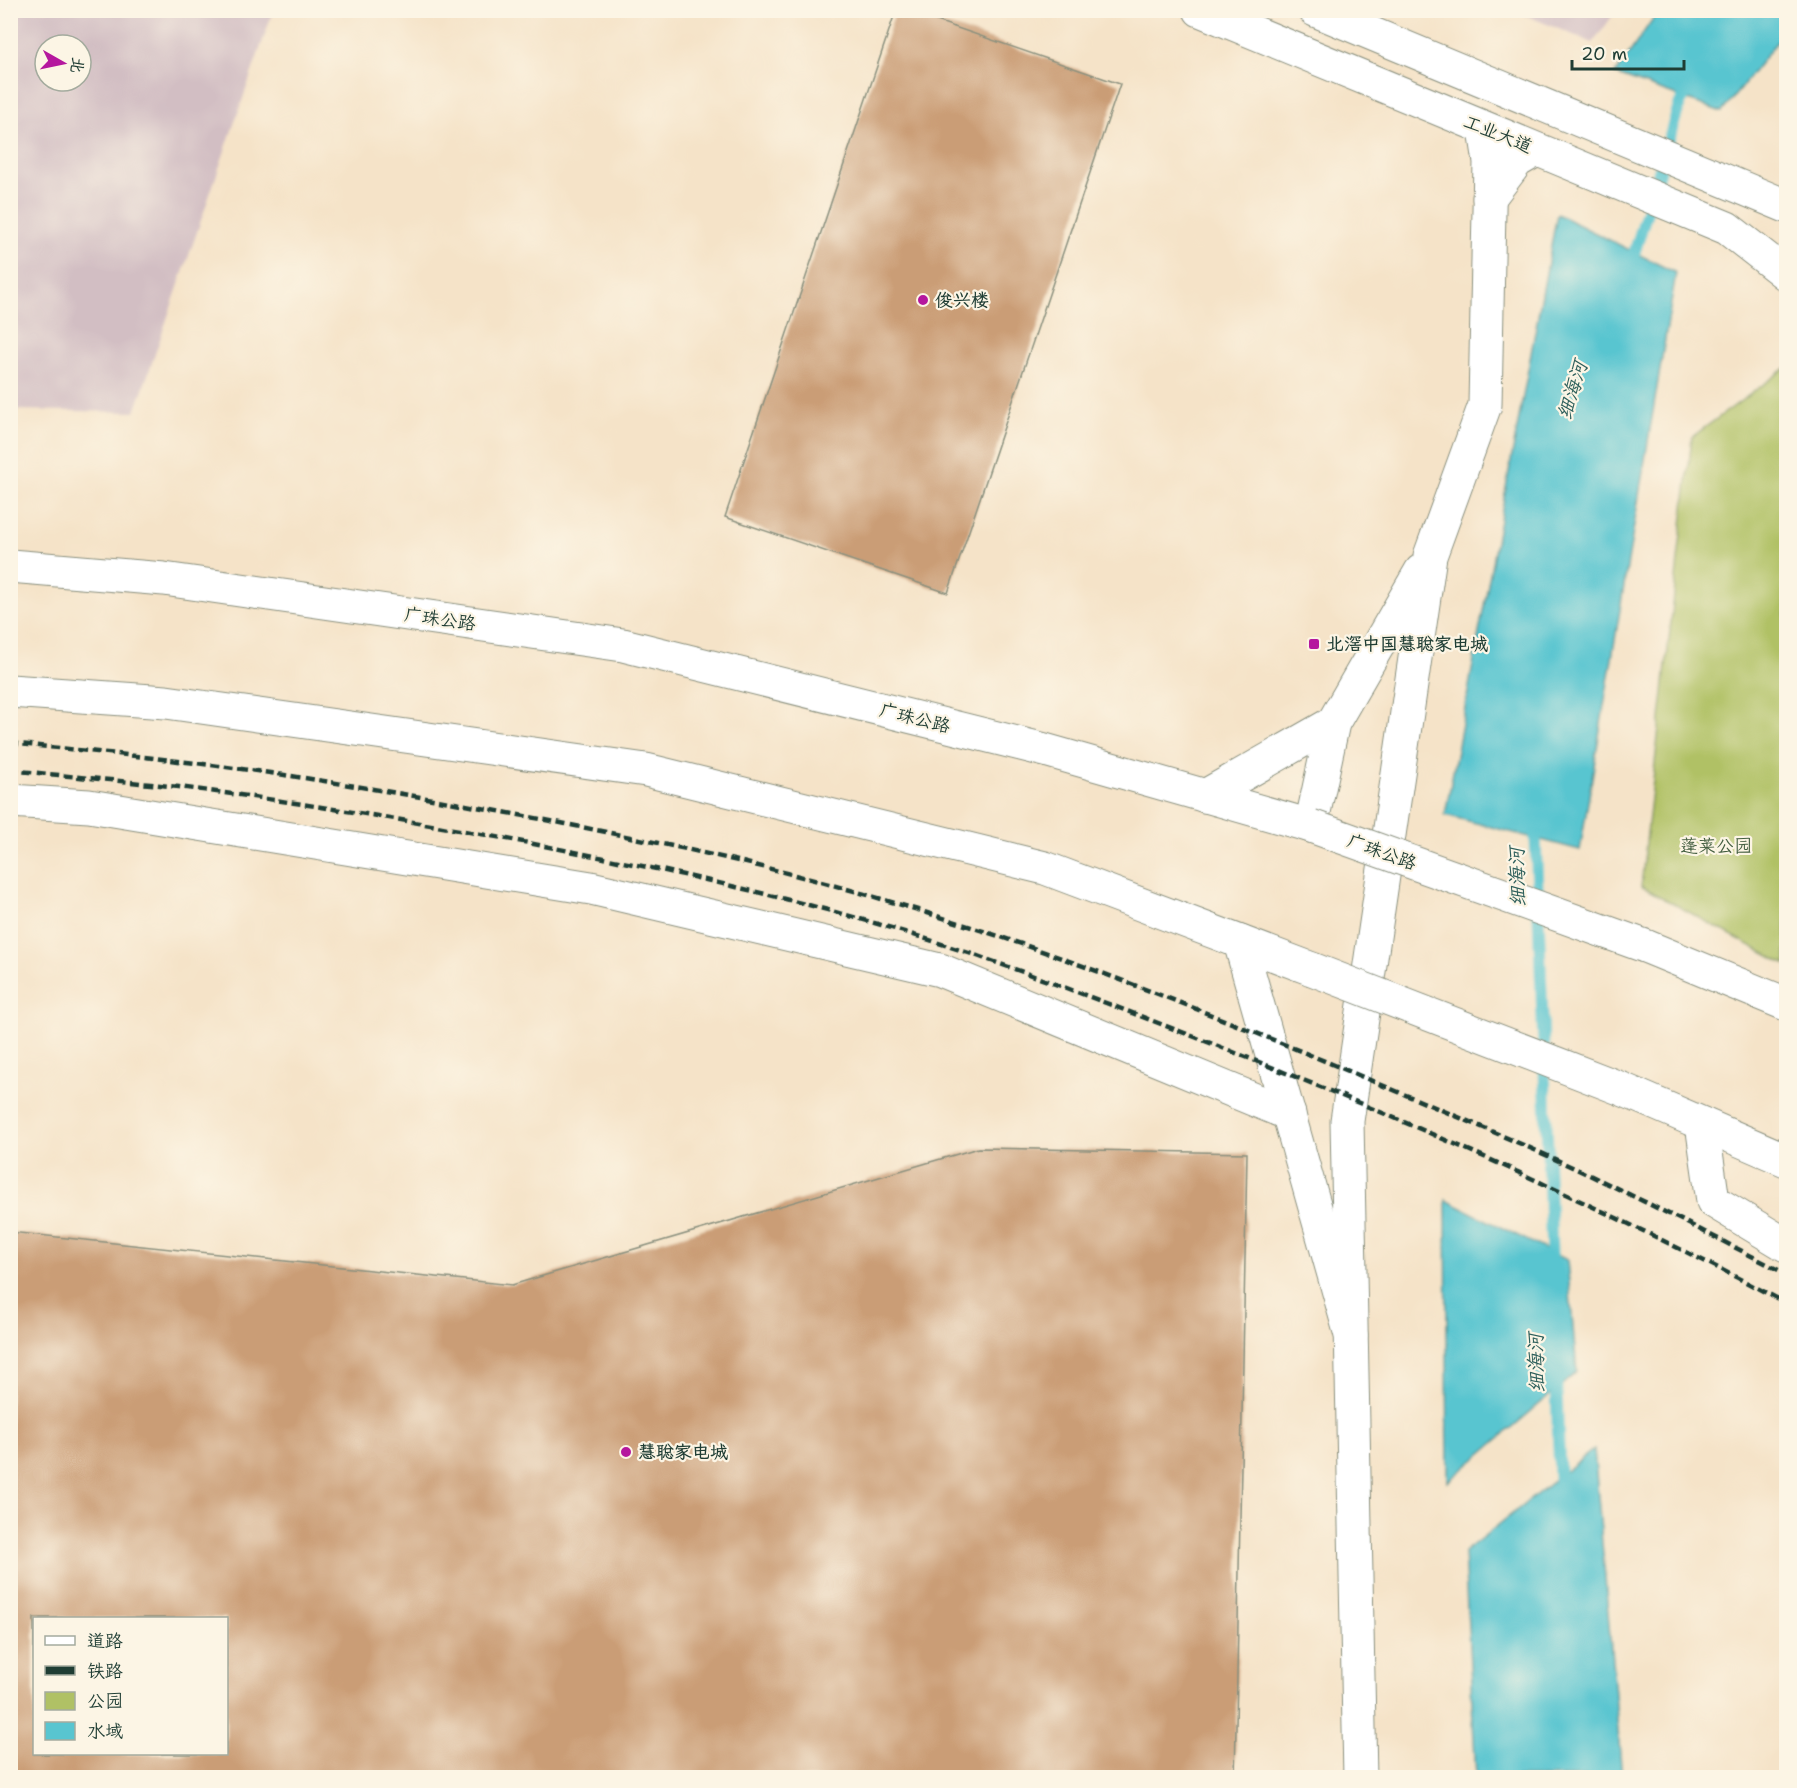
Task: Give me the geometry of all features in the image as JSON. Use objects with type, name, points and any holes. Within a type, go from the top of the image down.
[{"type":"main road","name":"工业大道","points":[[1200,10],[1485,130],[1727,228],[1786,274]]},
{"type":"main road","points":[[1315,10],[1786,206]]},
{"type":"main road","points":[[1311,826],[1334,723],[1430,556],[1485,405],[1490,162],[1485,130]]},
{"type":"main road","points":[[1489,198],[1517,161],[1550,155]]},
{"type":"main road","points":[[1360,1778],[1347,1121],[1430,556]]},
{"type":"main road","name":"广珠公路","points":[[10,566],[164,579],[623,645],[1045,750],[1311,826],[1645,946],[1786,1004]]},
{"type":"main road","points":[[10,691],[166,702],[646,770],[1045,868],[1622,1089],[1786,1160]]},
{"type":"main road","points":[[1205,796],[1334,723]]},
{"type":"main road","points":[[10,801],[88,806],[591,888],[940,970],[1289,1114]]},
{"type":"main road","points":[[1240,942],[1351,1335]]},
{"type":"main road","points":[[1702,1124],[1713,1201],[1786,1245]]},
{"type":"shaded area","points":[[11,10],[273,11],[135,412],[11,410]]},
{"type":"shaded area","points":[[1616,10],[1593,43],[1515,11]]},
{"type":"green space","name":"蓬莱公园","points":[[1786,368],[1786,965],[1641,886],[1692,437]]},
{"type":"water","points":[[1659,10],[1786,11],[1786,30],[1722,112],[1615,74]]},
{"type":"water","points":[[1557,214],[1676,273],[1580,850],[1445,815]]},
{"type":"water","points":[[1446,1200],[1567,1260],[1577,1372],[1448,1482]]},
{"type":"water","points":[[1594,1449],[1622,1777],[1476,1777],[1464,1552]]},
{"type":"building","name":"俊兴楼","points":[[896,10],[905,10],[1120,84],[948,593],[725,517]]},
{"type":"building","name":"慧聪家电城","points":[[978,1148],[1247,1153],[1235,1778],[10,1778],[10,1232],[512,1285]]},
{"type":"waterway","name":"细海河","points":[[1630,267],[1680,103],[1692,85]]},
{"type":"waterway","name":"细海河","points":[[1535,824],[1552,1266]]},
{"type":"waterway","name":"细海河","points":[[1556,1373],[1560,1490]]},
{"type":"railway","points":[[10,743],[243,769],[482,808],[744,862],[925,912],[1128,983],[1431,1105],[1602,1181],[1786,1274]]},
{"type":"railway","points":[[10,770],[232,794],[445,828],[551,847],[673,873],[878,924],[1072,990],[1340,1095],[1565,1194],[1786,1303]]},
{"type":"place","name":"俊兴楼","points":[[923,300]]},
{"type":"place","name":"北滘中国慧聪家电城","points":[[1314,644]]},
{"type":"place","name":"慧聪家电城","points":[[626,1452]]}]
